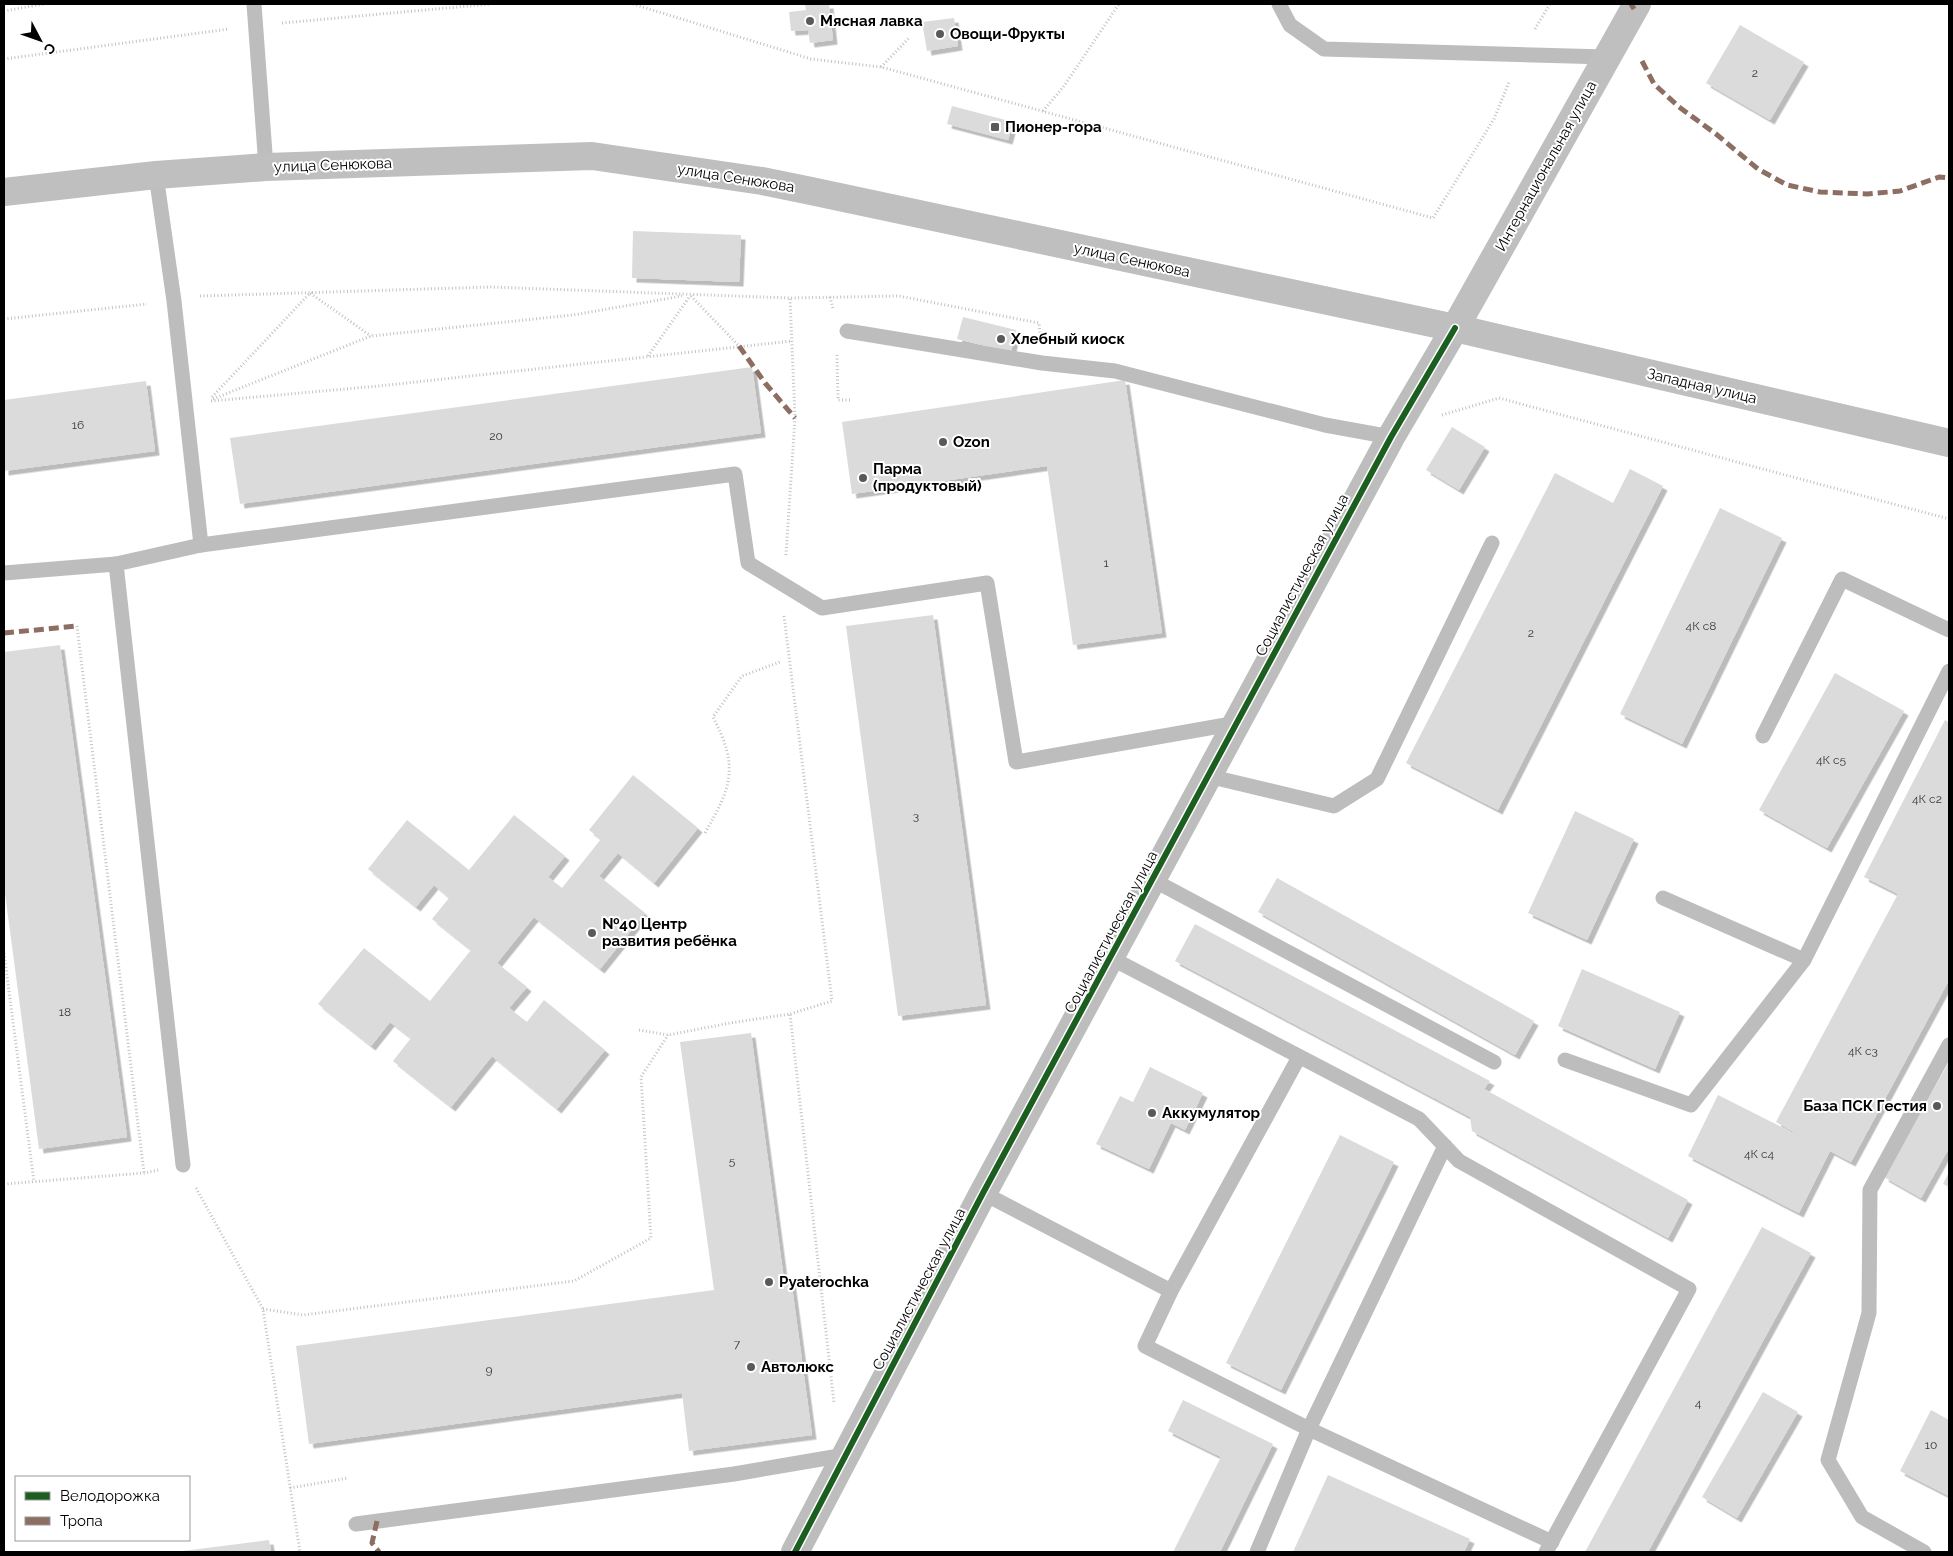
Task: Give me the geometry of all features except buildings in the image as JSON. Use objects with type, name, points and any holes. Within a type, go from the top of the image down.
[{"type":"main road","name":"Интернациональная улица","points":[[1455,328],[1637,4]]},
{"type":"main road","name":"улица Сенюкова","points":[[4,192],[156,175],[266,167],[592,156],[762,181],[1455,328]]},
{"type":"main road","name":"Западная улица","points":[[1455,328],[1949,443]]},
{"type":"street","name":"Социалистическая улица","points":[[795,1552],[983,1193],[1391,437],[1455,328]]},
{"type":"lane","points":[[254,4],[266,167]]},
{"type":"lane","points":[[1279,4],[1290,25],[1324,49],[1607,56]]},
{"type":"lane","points":[[156,175],[174,301],[201,545]]},
{"type":"lane","points":[[847,331],[1042,363],[1116,371],[1325,425],[1391,437]]},
{"type":"lane","points":[[4,573],[116,564],[201,545],[734,474],[748,563],[822,608],[986,583],[1016,762],[1238,723]]},
{"type":"lane","points":[[1208,776],[1334,806],[1378,779],[1492,543]]},
{"type":"lane","points":[[116,564],[183,1165]]},
{"type":"lane","points":[[1763,736],[1842,578],[1949,630]]},
{"type":"lane","points":[[1565,1060],[1691,1106],[1804,960],[1949,671]]},
{"type":"lane","points":[[1153,880],[1494,1062]]},
{"type":"lane","points":[[1663,898],[1804,960]]},
{"type":"lane","points":[[1111,958],[1419,1119],[1460,1161],[1689,1289],[1549,1547],[1145,1346],[1171,1291],[1299,1057]]},
{"type":"lane","points":[[1924,1552],[1862,1517],[1828,1460],[1868,1313],[1870,1190],[1949,1045]]},
{"type":"lane","points":[[1257,1552],[1309,1429],[1445,1146]]},
{"type":"lane","points":[[983,1193],[1171,1291]]},
{"type":"lane","points":[[356,1524],[734,1474],[845,1455]]},
{"type":"path","points":[[4,11],[44,4]]},
{"type":"path","points":[[633,4],[810,59],[881,66],[1433,218],[1494,119],[1520,54],[1550,4]]},
{"type":"path","points":[[1043,111],[1064,86],[1119,4]]},
{"type":"path","points":[[881,66],[910,37]]},
{"type":"path","points":[[4,319],[174,301],[193,296],[491,287],[790,298],[899,296],[1039,323],[1042,363]]},
{"type":"path","points":[[310,293],[372,336]]},
{"type":"path","points":[[208,402],[310,293]]},
{"type":"path","points":[[208,402],[372,336],[573,315],[691,295]]},
{"type":"path","points":[[691,295],[739,346]]},
{"type":"path","points":[[648,356],[691,295]]},
{"type":"path","points":[[639,1030],[668,1036],[730,1023],[790,1014],[832,1001],[784,617],[795,418],[790,298]]},
{"type":"path","points":[[208,402],[379,386],[792,341]]},
{"type":"path","points":[[1440,416],[1499,398],[1949,519]]},
{"type":"path","points":[[77,626],[144,1173]]},
{"type":"path","points":[[705,833],[720,808],[730,777],[726,742],[713,717],[742,676],[780,662]]},
{"type":"path","points":[[4,953],[34,1182]]},
{"type":"path","points":[[790,1014],[835,1408]]},
{"type":"path","points":[[263,1309],[303,1315],[574,1281],[651,1238],[641,1077],[668,1036]]},
{"type":"path","points":[[4,1184],[144,1173],[183,1165],[263,1309],[300,1552]]},
{"type":"path","points":[[290,1488],[348,1478]]},
{"type":"marked path","points":[[1631,4],[1634,9]]},
{"type":"marked path","points":[[1642,61],[1654,84],[1679,107],[1716,134],[1758,169],[1787,185],[1820,192],[1867,194],[1900,191],[1939,177],[1949,178]]},
{"type":"marked path","points":[[739,346],[765,383],[795,418]]},
{"type":"marked path","points":[[4,633],[77,626]]},
{"type":"marked path","points":[[377,1521],[372,1543],[379,1552]]},
{"type":"cycle path","points":[[795,1552],[983,1193],[1391,437],[1455,328]]},
{"type":"place","name":"Мясная лавка","points":[[810,21]]},
{"type":"place","name":"Овощи-Фрукты","points":[[940,34]]},
{"type":"place","name":"Пионер-гора","points":[[995,127]]},
{"type":"place","name":"Хлебный киоск","points":[[1001,339]]},
{"type":"place","name":"Ozon","points":[[943,442]]},
{"type":"place","name":"Парма (продуктовый)","points":[[863,478]]},
{"type":"place","name":"№40 Центр развития ребёнка","points":[[592,933]]},
{"type":"place","name":"База ПСК Гестия","points":[[1937,1106]]},
{"type":"place","name":"Аккумулятор","points":[[1152,1113]]},
{"type":"place","name":"Pyaterochka","points":[[769,1282]]},
{"type":"place","name":"Автолюкс","points":[[751,1367]]}]
